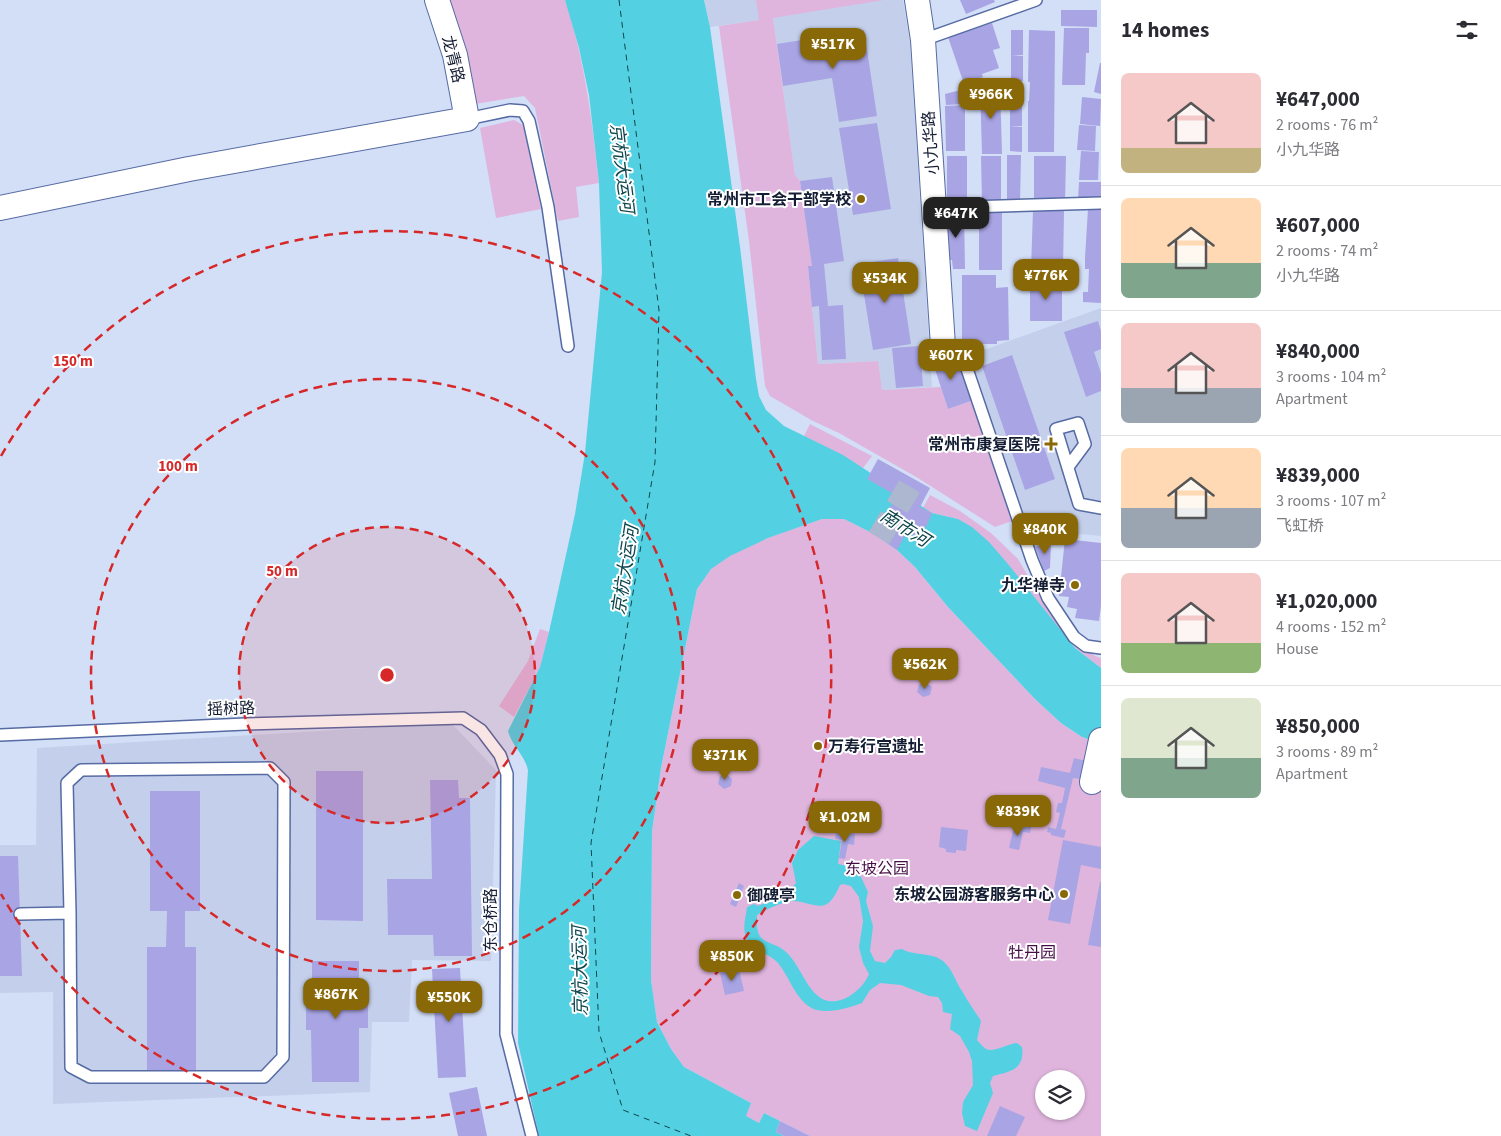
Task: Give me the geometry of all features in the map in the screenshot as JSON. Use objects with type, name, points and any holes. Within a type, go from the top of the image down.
[{"type":"street","name":"龙青路","points":[[438,0],[455,55],[467,119]]},
{"type":"street","name":"小九华路","points":[[917,0],[923,40],[943,346]]},
{"type":"street","points":[[0,208],[189,169],[467,119]]},
{"type":"street","points":[[1092,782],[1101,740]]},
{"type":"lane","points":[[923,40],[1010,4],[1036,0]]},
{"type":"lane","points":[[467,119],[510,110],[523,110],[529,121],[548,207],[568,346]]},
{"type":"lane","points":[[934,208],[1101,203]]},
{"type":"lane","points":[[943,346],[964,360],[1032,560],[1048,598],[1074,637],[1086,646],[1101,648]]},
{"type":"lane","points":[[1068,467],[1079,504],[1101,508]]},
{"type":"lane","name":"摇树路","points":[[0,735],[246,724],[463,718]]},
{"type":"lane","name":"东仓桥路","points":[[463,718],[481,730],[500,755],[507,774],[506,1034],[532,1136]]},
{"type":"lane","points":[[270,768],[284,782],[283,1057],[264,1077],[90,1077],[72,1067],[70,913],[67,783],[81,770],[270,768]]},
{"type":"lane","points":[[20,914],[70,913]]},
{"type":"shaded area","name":"常州市工会干部学校","points":[[704,0],[903,0],[910,43],[932,387],[882,390],[877,361],[818,364],[808,266],[811,266],[800,181],[795,176],[773,18],[710,27]]},
{"type":"shaded area","name":"常州市康复医院","points":[[1101,308],[1101,536],[1061,532],[1033,541],[970,355]]},
{"type":"shaded area","points":[[451,723],[496,770],[491,961],[412,960],[409,1022],[372,1022],[370,1092],[53,1104],[53,992],[0,993],[0,845],[36,845],[37,748]]},
{"type":"green space","points":[[447,0],[565,0],[583,68],[599,183],[576,187],[579,217],[558,221],[535,108],[524,96],[475,104]]},
{"type":"green space","points":[[756,0],[884,0],[773,18],[795,175],[800,181],[812,266],[808,267],[818,364],[878,361],[882,390],[941,387],[948,409],[971,401],[1012,521],[995,527],[918,478],[770,396],[765,386],[749,241],[719,26],[759,20]]},
{"type":"green space","points":[[514,120],[523,125],[541,209],[496,218],[480,128]]},
{"type":"green space","points":[[810,424],[872,456],[863,468],[804,436]]},
{"type":"green space","points":[[930,495],[960,511],[991,533],[1018,559],[1042,600],[1068,634],[1095,656],[1101,658],[1101,668],[1075,648],[958,519],[932,513],[923,508]]},
{"type":"green space","name":"东坡公园","points":[[822,519],[844,519],[874,534],[897,550],[915,567],[948,607],[1035,699],[1061,723],[1082,737],[1101,744],[1101,1136],[810,1136],[764,1113],[759,1123],[745,1116],[751,1103],[684,1067],[671,1049],[657,1022],[651,980],[652,831],[661,768],[697,589],[710,570],[719,562],[763,540]]},
{"type":"green space","points":[[540,629],[549,632],[540,667],[514,717],[499,706],[528,661]]},
{"type":"water","points":[[565,0],[704,0],[710,27],[756,379],[759,396],[766,410],[784,426],[843,455],[932,513],[958,519],[972,527],[989,542],[1008,564],[1075,648],[1101,668],[1101,744],[1082,737],[1061,723],[1035,699],[948,607],[915,567],[897,550],[874,534],[844,519],[822,519],[768,538],[730,556],[711,569],[697,589],[661,768],[652,831],[651,980],[657,1022],[671,1049],[684,1067],[751,1103],[746,1116],[759,1123],[764,1113],[780,1121],[776,1132],[784,1136],[539,1136],[518,1043],[519,910],[528,770],[508,731],[540,667],[575,514],[585,453],[602,272],[599,183],[589,95],[579,48]]},
{"type":"water","points":[[814,836],[841,841],[838,864],[853,867],[861,877],[868,892],[866,901],[873,926],[870,951],[875,961],[885,963],[895,950],[902,949],[936,957],[949,967],[981,1021],[977,1040],[989,1050],[1017,1043],[1022,1047],[1019,1065],[1011,1071],[993,1076],[990,1083],[993,1093],[977,1131],[965,1126],[962,1113],[963,1102],[973,1085],[972,1061],[960,1036],[950,1029],[952,1014],[943,1012],[942,1003],[938,997],[929,996],[901,985],[880,983],[870,990],[862,1003],[834,1010],[817,1010],[804,1003],[799,997],[778,963],[748,942],[744,930],[747,907],[754,904],[758,906],[787,893],[796,883],[792,863],[798,850]],"holes":[[[840,885],[851,886],[859,897],[863,921],[859,947],[863,963],[869,974],[863,985],[850,996],[835,1001],[826,1000],[818,996],[811,989],[789,955],[762,938],[757,926],[757,915],[790,901],[821,906],[831,901]]]},
{"type":"building","points":[[960,0],[994,0],[995,2],[966,14]]},
{"type":"building","points":[[1061,10],[1097,10],[1097,27],[1061,26]]},
{"type":"building","points":[[992,23],[1000,48],[993,50],[999,68],[982,74],[983,77],[964,84],[948,37]]},
{"type":"building","points":[[1064,28],[1089,28],[1089,53],[1086,53],[1085,85],[1062,85]]},
{"type":"building","points":[[864,30],[877,116],[839,122],[832,78],[783,86],[777,44]]},
{"type":"building","points":[[1011,30],[1023,30],[1023,55],[1011,56]]},
{"type":"building","points":[[1029,30],[1055,31],[1054,152],[1028,152]]},
{"type":"building","points":[[1011,56],[1023,56],[1023,81],[1011,81]]},
{"type":"building","points":[[1101,63],[1101,94],[1094,92]]},
{"type":"building","points":[[980,86],[1000,86],[1002,154],[982,154]]},
{"type":"building","points":[[965,89],[965,104],[946,105],[945,94]]},
{"type":"building","points":[[1082,97],[1101,99],[1100,126],[1080,124]]},
{"type":"building","points":[[1010,101],[1022,101],[1022,126],[1010,126]]},
{"type":"building","points":[[965,105],[965,151],[946,151],[945,106]]},
{"type":"building","points":[[877,123],[891,209],[853,215],[839,128]]},
{"type":"building","points":[[1079,125],[1096,126],[1095,151],[1077,150]]},
{"type":"building","points":[[1010,126],[1022,127],[1022,152],[1010,151]]},
{"type":"building","points":[[1081,151],[1099,152],[1098,180],[1079,180]]},
{"type":"building","points":[[1007,155],[1021,155],[1020,203],[1007,203]]},
{"type":"building","points":[[947,156],[967,156],[967,202],[947,202]]},
{"type":"building","points":[[981,156],[1001,156],[1001,202],[982,202]]},
{"type":"building","points":[[1034,156],[1066,156],[1065,202],[1034,202]]},
{"type":"building","points":[[832,177],[844,261],[824,264],[828,306],[843,305],[846,359],[822,360],[819,306],[812,307],[808,266],[812,266],[800,181]]},
{"type":"building","points":[[1079,182],[1101,182],[1101,201],[1078,200]]},
{"type":"building","points":[[1088,209],[1101,209],[1101,303],[1083,302],[1083,292],[1088,292],[1089,269],[1085,269],[1085,258]]},
{"type":"building","points":[[1033,210],[1064,211],[1063,270],[1031,270]]},
{"type":"building","points":[[979,211],[1002,211],[1002,270],[979,270]]},
{"type":"building","points":[[945,212],[964,212],[965,269],[953,269],[952,260],[947,260]]},
{"type":"building","points":[[898,258],[911,344],[873,350],[859,264]]},
{"type":"building","points":[[962,275],[996,275],[996,288],[1008,287],[1009,340],[997,341],[997,344],[962,344]]},
{"type":"building","points":[[1030,281],[1062,281],[1062,321],[1030,321]]},
{"type":"building","points":[[1098,321],[1101,331],[1101,349],[1094,352],[1101,373],[1101,391],[1086,397],[1064,332]]},
{"type":"building","points":[[920,346],[923,386],[896,388],[892,348]]},
{"type":"building","points":[[939,352],[959,365],[971,401],[948,409],[932,360]]},
{"type":"building","points":[[1012,355],[1055,479],[1025,490],[982,366]]},
{"type":"building","points":[[878,459],[930,488],[920,507],[932,513],[927,525],[918,538],[907,532],[897,550],[874,534],[897,496],[867,479]]},
{"type":"building","points":[[1065,539],[1101,543],[1101,606],[1099,621],[1075,618],[1077,609],[1067,607],[1069,597],[1059,596]]},
{"type":"building","points":[[1051,542],[1050,568],[1044,571],[1035,547]]},
{"type":"building","points":[[925,682],[932,687],[930,695],[923,697],[917,692],[919,685]]},
{"type":"building","points":[[1074,758],[1086,761],[1081,779],[1073,778],[1061,829],[1066,830],[1064,838],[1047,832],[1048,827],[1056,829],[1060,813],[1056,812],[1058,803],[1062,803],[1065,788],[1038,781],[1041,767],[1070,773]]},
{"type":"building","points":[[316,771],[363,771],[363,921],[316,920]]},
{"type":"building","points":[[726,774],[732,779],[731,786],[724,789],[718,784],[720,776]]},
{"type":"building","points":[[430,780],[458,780],[459,798],[470,798],[472,956],[434,956],[433,935],[388,935],[387,879],[432,879]]},
{"type":"building","points":[[150,791],[200,791],[200,911],[185,911],[185,947],[196,947],[196,1072],[147,1072],[147,947],[166,947],[167,911],[150,911]]},
{"type":"building","points":[[1024,825],[1031,827],[1030,833],[1023,832],[1019,850],[1009,848],[1014,826],[1023,828]]},
{"type":"building","points":[[941,827],[968,830],[966,851],[946,852],[946,849],[939,847]]},
{"type":"building","points":[[844,832],[855,834],[854,845],[848,844],[845,859],[839,858],[842,840],[835,839],[836,833],[844,834]]},
{"type":"building","name":"东坡公园游客服务中心","points":[[1063,840],[1101,847],[1101,869],[1081,865],[1070,924],[1048,920]]},
{"type":"building","points":[[0,856],[18,856],[22,976],[0,976]]},
{"type":"building","name":"东坡公园游客服务中心","points":[[1101,882],[1101,947],[1088,945]]},
{"type":"building","name":"御碑亭","points":[[739,883],[744,886],[736,907],[730,904]]},
{"type":"building","points":[[312,961],[359,961],[359,984],[368,984],[368,1028],[359,1028],[359,1082],[312,1082],[311,1030],[306,1030],[306,986],[312,986]]},
{"type":"building","points":[[460,968],[466,1077],[438,1078],[432,969]]},
{"type":"building","points":[[739,969],[744,991],[725,995],[720,973]]},
{"type":"building","points":[[477,1087],[487,1136],[458,1136],[449,1093]]},
{"type":"building","points":[[1000,1106],[1025,1117],[1016,1136],[987,1136]]},
{"type":"building","points":[[780,1121],[810,1136],[784,1136],[776,1132]]},
{"type":"ferry route","points":[[619,0],[659,310],[655,462],[591,843],[599,1032],[623,1110],[691,1136]]},
{"type":"tunnel","points":[[879,538],[914,479]]},
{"type":"place","name":"常州市工会干部学校","points":[[861,199]]},
{"type":"place","name":"常州市康复医院","points":[[1051,444]]},
{"type":"place","name":"九华禅寺","points":[[1075,585]]},
{"type":"place","name":"万寿行宫遗址","points":[[818,746]]},
{"type":"place","name":"东坡公园游客服务中心","points":[[1064,894]]},
{"type":"place","name":"御碑亭","points":[[737,895]]},
{"type":"water label","name":"京杭大运河","points":[[622,168]]},
{"type":"water label","name":"南市河","points":[[905,528]]},
{"type":"water label","name":"京杭大运河","points":[[625,570]]},
{"type":"water label","name":"京杭大运河","points":[[580,971]]},
{"type":"park label","name":"牡丹园","points":[[1032,952]]}]
